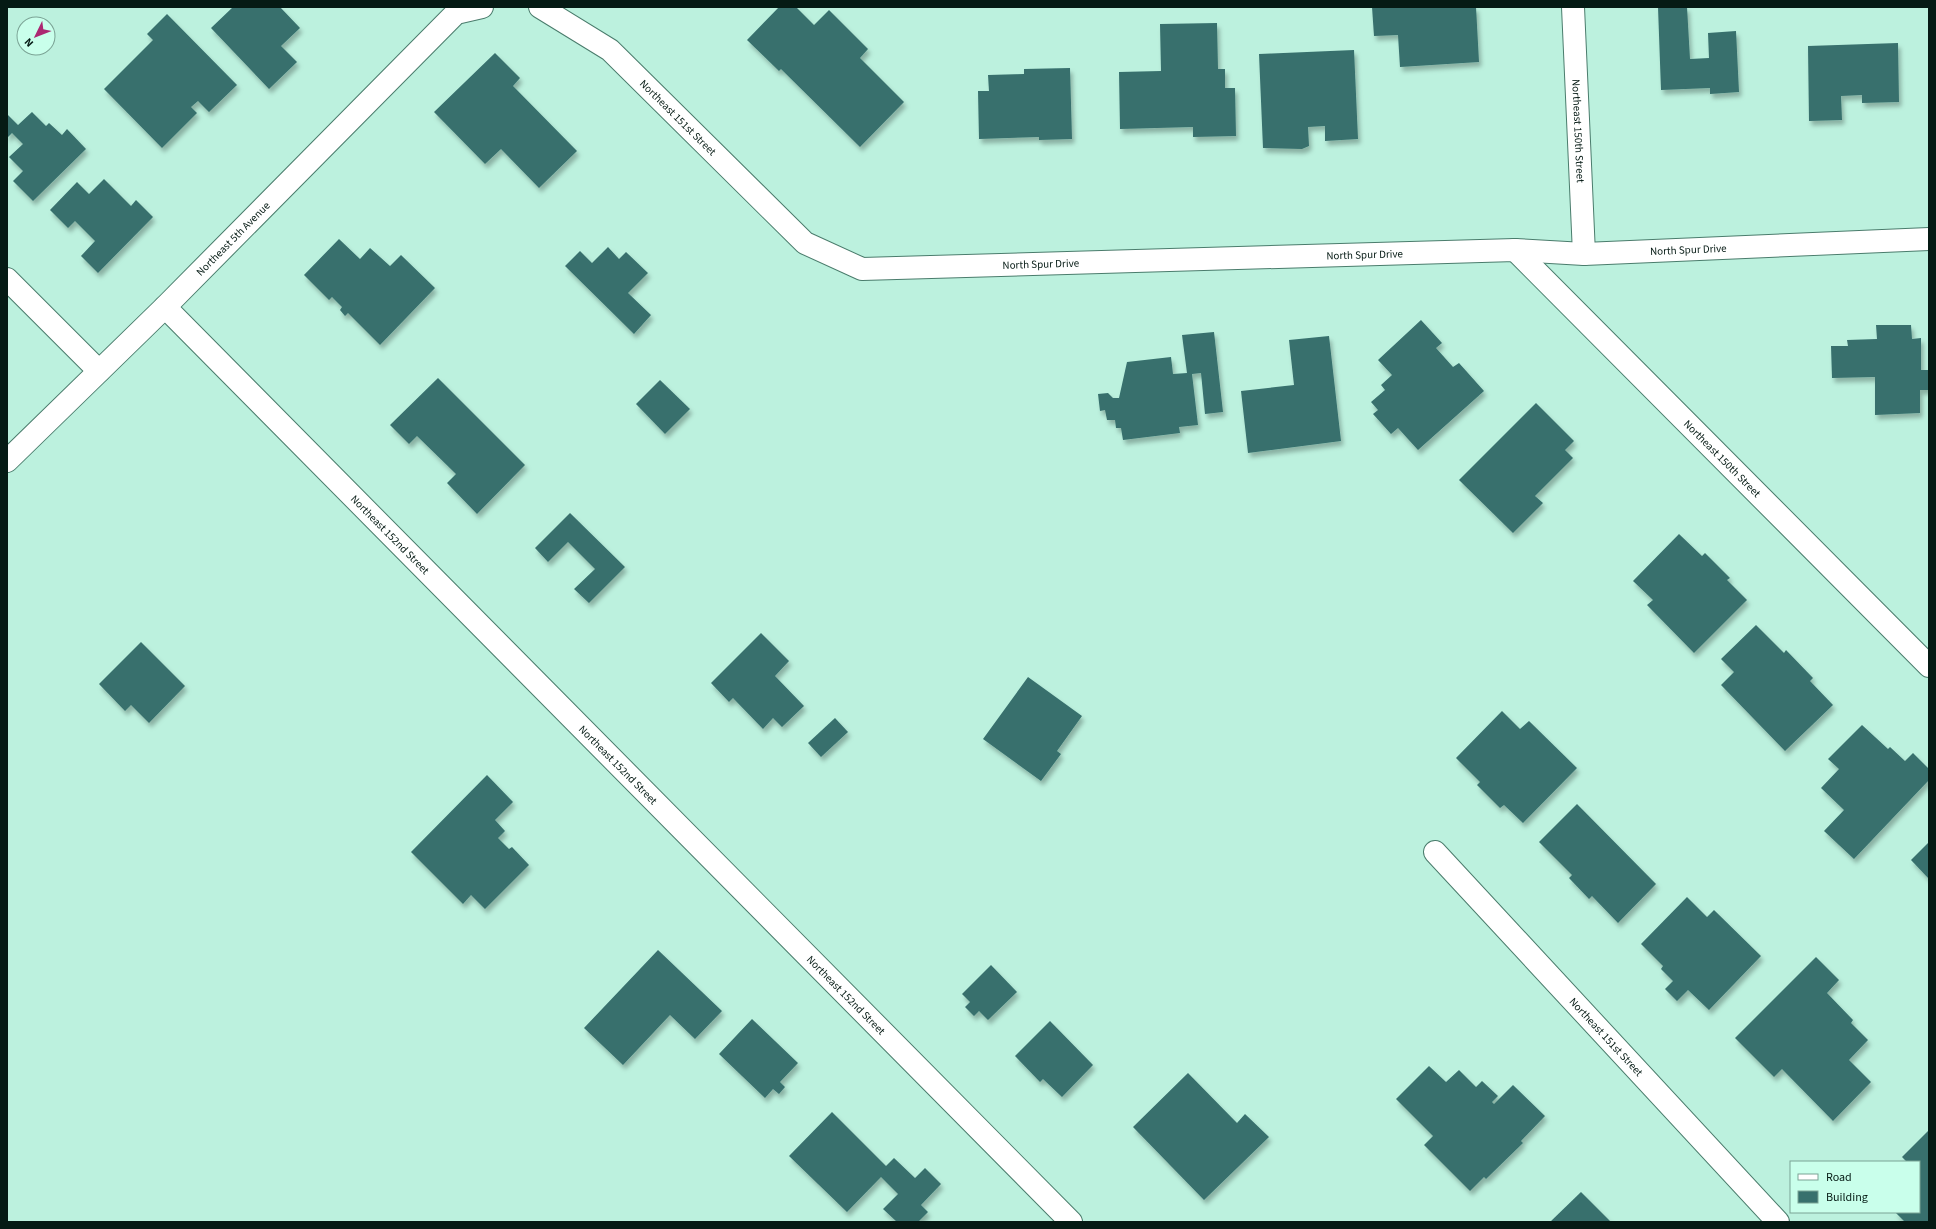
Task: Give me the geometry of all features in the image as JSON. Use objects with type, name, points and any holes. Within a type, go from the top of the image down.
[{"type":"street","name":"Northeast 5th Avenue","points":[[7,461],[165,307],[456,13],[482,7]]},
{"type":"street","name":"Northeast 151st Street","points":[[540,7],[610,50],[805,243]]},
{"type":"street","name":"Northeast 150th Street","points":[[1573,7],[1584,254]]},
{"type":"street","name":"North Spur Drive","points":[[805,243],[862,269],[1515,250],[1584,254],[1929,240]]},
{"type":"street","name":"Northeast 150th Street","points":[[1515,250],[1929,666]]},
{"type":"street","points":[[7,279],[99,371]]},
{"type":"street","name":"Northeast 152nd Street","points":[[165,307],[1071,1222]]},
{"type":"street","name":"Northeast 151st Street","points":[[1435,852],[1778,1222]]},
{"type":"building","points":[[233,7],[280,7],[300,28],[281,46],[297,62],[269,89],[211,28]]},
{"type":"building","points":[[779,7],[796,7],[814,25],[829,10],[868,49],[860,58],[904,102],[860,147],[781,69],[779,71],[747,40]]},
{"type":"building","points":[[1372,7],[1476,7],[1479,62],[1400,67],[1398,35],[1374,36]]},
{"type":"building","points":[[1658,7],[1687,7],[1690,59],[1709,58],[1708,33],[1736,31],[1739,92],[1710,94],[1710,88],[1661,90]]},
{"type":"building","points":[[167,14],[237,85],[209,112],[198,101],[191,107],[197,113],[162,148],[104,89],[153,40],[147,34]]},
{"type":"building","points":[[1217,23],[1218,69],[1225,69],[1225,88],[1235,88],[1236,136],[1193,137],[1193,127],[1120,129],[1119,72],[1161,71],[1160,24]]},
{"type":"building","points":[[1898,43],[1899,102],[1862,103],[1862,95],[1841,96],[1842,120],[1809,121],[1808,46]]},
{"type":"building","points":[[1354,50],[1358,139],[1325,141],[1325,126],[1308,127],[1309,146],[1302,149],[1263,148],[1259,54]]},
{"type":"building","points":[[495,53],[520,78],[513,86],[577,151],[539,188],[501,149],[485,164],[434,112]]},
{"type":"building","points":[[1070,68],[1072,139],[1039,140],[1039,137],[979,139],[978,91],[989,91],[988,75],[1024,74],[1024,69]]},
{"type":"building","points":[[32,112],[46,126],[49,123],[62,135],[67,129],[86,149],[33,201],[13,181],[23,171],[9,157],[23,144],[12,133],[7,138],[7,114],[18,125]]},
{"type":"building","points":[[104,179],[131,206],[136,200],[153,217],[98,273],[81,256],[95,241],[75,221],[68,228],[50,210],[77,182],[89,194]]},
{"type":"building","points":[[339,239],[360,259],[370,248],[390,266],[401,255],[435,288],[380,345],[348,313],[345,316],[340,310],[342,307],[332,297],[329,300],[304,275]]},
{"type":"building","points":[[608,247],[619,259],[626,252],[648,273],[628,293],[651,315],[634,334],[565,266],[580,251],[592,263]]},
{"type":"building","points":[[1421,320],[1442,343],[1436,348],[1453,367],[1459,363],[1484,391],[1418,450],[1398,428],[1391,434],[1373,414],[1378,410],[1371,402],[1385,390],[1381,385],[1392,375],[1378,360]]},
{"type":"building","points":[[1876,325],[1911,325],[1912,339],[1921,338],[1921,370],[1929,370],[1929,390],[1920,390],[1920,413],[1875,415],[1875,377],[1832,378],[1831,346],[1848,346],[1847,340],[1877,339]]},
{"type":"building","points":[[1214,332],[1223,412],[1205,414],[1201,373],[1192,374],[1198,425],[1179,427],[1180,433],[1123,440],[1121,428],[1116,428],[1115,420],[1107,420],[1105,410],[1100,411],[1098,394],[1108,393],[1113,398],[1119,398],[1127,362],[1171,357],[1173,374],[1187,373],[1182,335]]},
{"type":"building","points":[[1329,336],[1341,441],[1248,453],[1241,391],[1294,385],[1289,340]]},
{"type":"building","points":[[438,378],[525,465],[477,514],[447,483],[456,474],[417,436],[409,444],[390,425]]},
{"type":"building","points":[[660,380],[690,409],[665,434],[636,404]]},
{"type":"building","points":[[1536,403],[1574,441],[1565,450],[1573,458],[1535,496],[1543,503],[1513,533],[1459,480]]},
{"type":"building","points":[[570,513],[625,567],[589,603],[574,589],[595,569],[568,542],[548,562],[535,548]]},
{"type":"building","points":[[1679,534],[1702,556],[1705,553],[1730,578],[1727,580],[1747,600],[1694,653],[1647,605],[1653,600],[1633,581]]},
{"type":"building","points":[[1756,625],[1784,653],[1786,650],[1813,678],[1810,681],[1833,705],[1785,751],[1721,685],[1734,672],[1721,659]]},
{"type":"building","points":[[761,633],[789,661],[775,676],[804,706],[782,727],[773,718],[763,729],[733,698],[729,702],[711,683]]},
{"type":"building","points":[[141,642],[185,686],[149,723],[131,705],[125,711],[99,684]]},
{"type":"building","points":[[1028,677],[1082,716],[1057,751],[1061,754],[1041,781],[983,739]]},
{"type":"building","points":[[1502,711],[1520,729],[1529,721],[1577,768],[1523,823],[1504,805],[1500,808],[1477,785],[1480,782],[1456,758]]},
{"type":"building","points":[[835,718],[848,732],[821,757],[808,743]]},
{"type":"building","points":[[1862,725],[1888,749],[1890,747],[1905,761],[1913,753],[1929,769],[1929,780],[1854,859],[1824,831],[1844,810],[1821,788],[1839,769],[1828,759]]},
{"type":"building","points":[[487,775],[513,802],[495,820],[505,831],[498,838],[509,849],[512,847],[529,865],[485,909],[471,895],[463,904],[411,852]]},
{"type":"building","points":[[1577,804],[1656,884],[1618,923],[1592,896],[1589,899],[1569,878],[1572,875],[1539,842]]},
{"type":"building","points":[[1929,842],[1929,879],[1911,860]]},
{"type":"building","points":[[1687,897],[1707,917],[1714,910],[1761,956],[1709,1010],[1688,990],[1677,1001],[1665,989],[1673,981],[1661,969],[1663,966],[1641,944]]},
{"type":"building","points":[[658,950],[722,1011],[695,1039],[670,1015],[623,1065],[584,1028]]},
{"type":"building","points":[[1816,957],[1839,980],[1827,993],[1853,1020],[1851,1023],[1868,1040],[1849,1060],[1871,1082],[1833,1121],[1782,1069],[1774,1077],[1735,1038]]},
{"type":"building","points":[[991,965],[1017,992],[988,1020],[979,1011],[974,1016],[965,1007],[970,1002],[962,994]]},
{"type":"building","points":[[752,1019],[798,1063],[780,1082],[785,1087],[779,1094],[773,1089],[765,1098],[719,1054]]},
{"type":"building","points":[[1050,1021],[1093,1065],[1062,1097],[1043,1079],[1040,1082],[1015,1056]]},
{"type":"building","points":[[1429,1066],[1446,1082],[1459,1070],[1476,1087],[1482,1081],[1498,1096],[1492,1102],[1494,1104],[1513,1085],[1545,1116],[1521,1141],[1523,1143],[1486,1179],[1484,1177],[1470,1191],[1424,1145],[1433,1136],[1396,1099]]},
{"type":"building","points":[[1188,1073],[1237,1123],[1245,1114],[1269,1137],[1204,1200],[1133,1127]]},
{"type":"building","points":[[832,1112],[886,1166],[894,1158],[915,1178],[925,1168],[941,1184],[921,1205],[928,1212],[918,1222],[897,1222],[883,1209],[898,1194],[881,1177],[847,1212],[789,1156]]},
{"type":"building","points":[[1929,1130],[1929,1222],[1905,1222],[1896,1213],[1920,1213],[1920,1161],[1906,1161],[1902,1157]]},
{"type":"building","points":[[1581,1192],[1611,1222],[1550,1222]]}]
